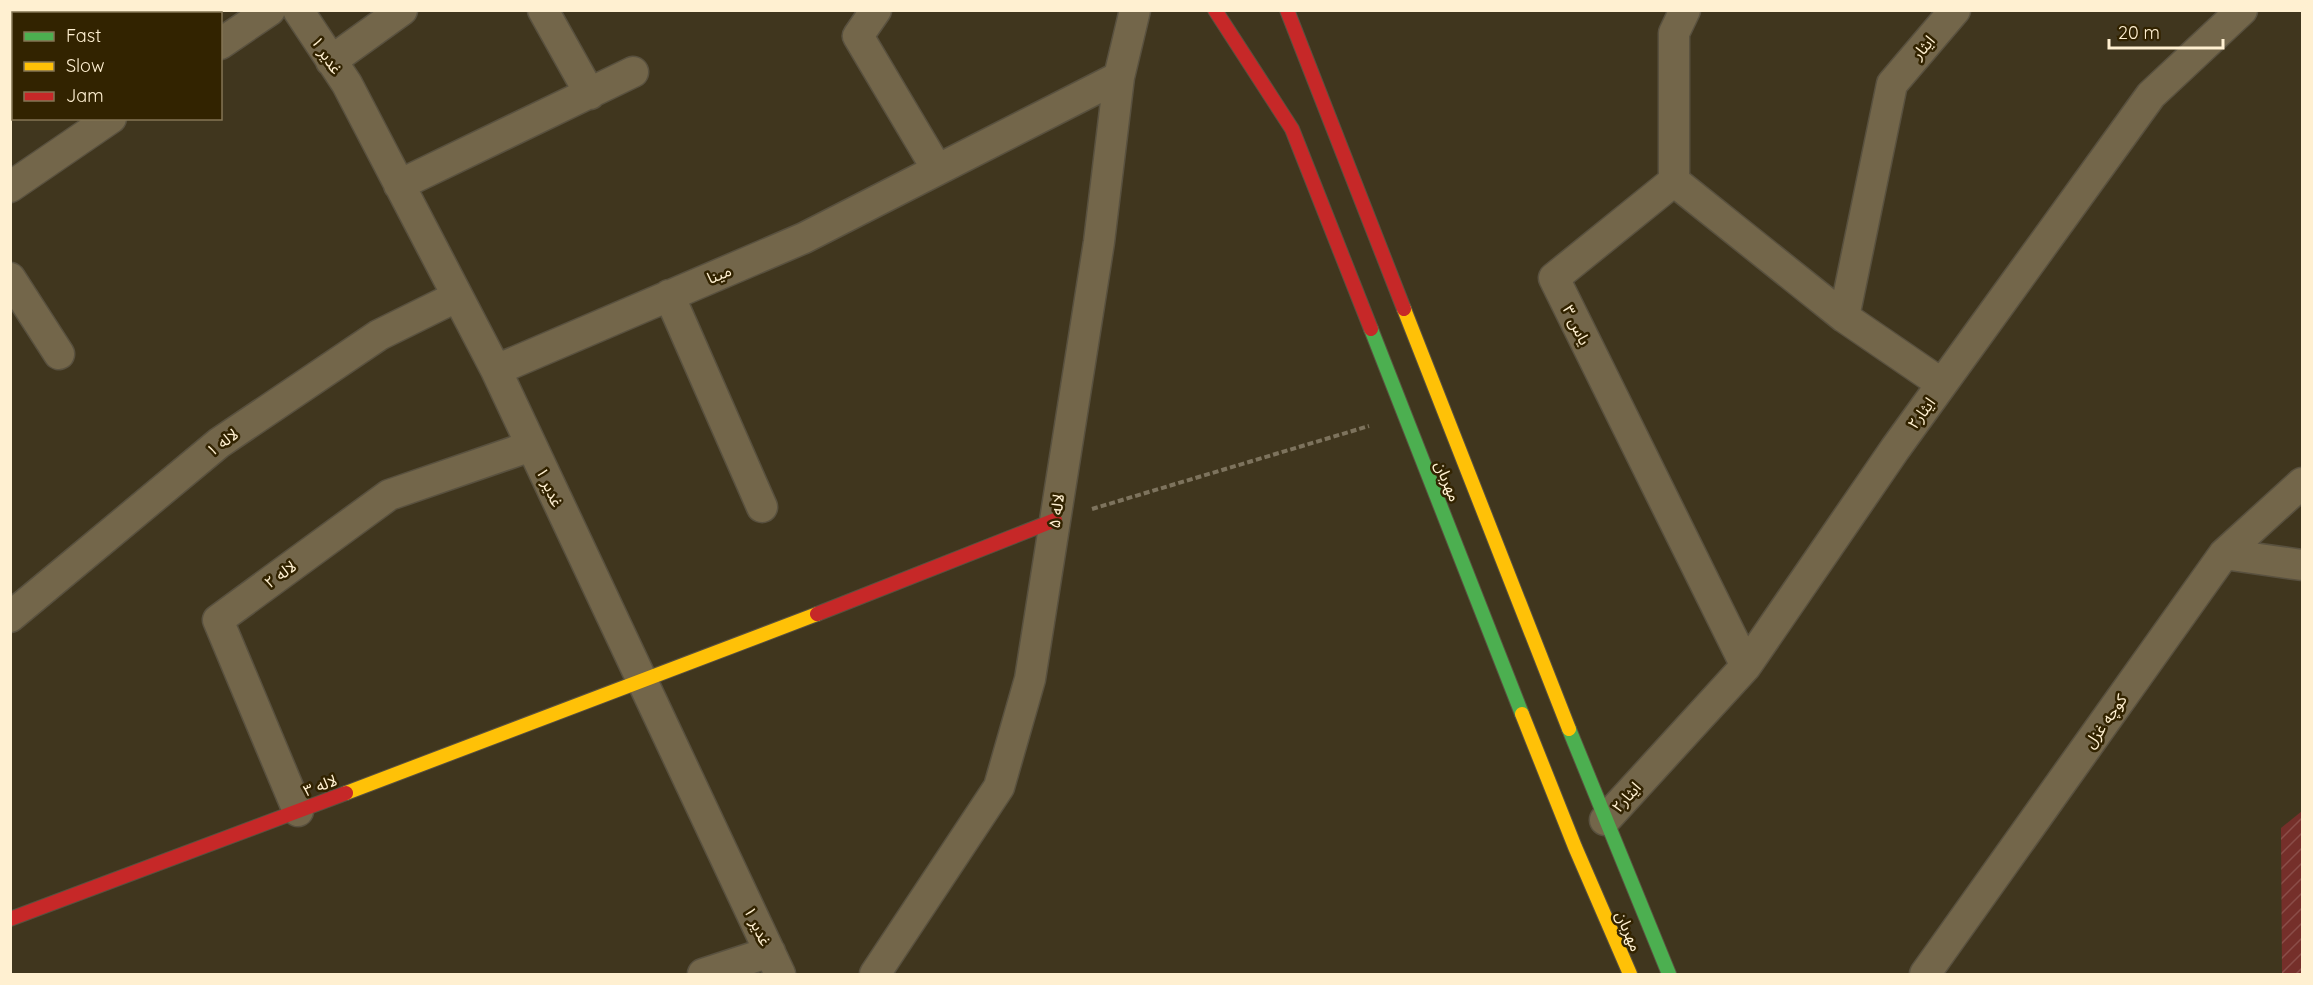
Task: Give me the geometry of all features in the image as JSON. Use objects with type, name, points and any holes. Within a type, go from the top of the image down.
[{"type":"street","points":[[222,43],[270,10]]},
{"type":"street","name":"غدیر ۱","points":[[298,10],[347,84],[496,370],[641,683],[775,963]]},
{"type":"street","points":[[331,61],[402,10]]},
{"type":"street","points":[[543,10],[590,94]]},
{"type":"street","points":[[876,10],[858,36],[938,170]]},
{"type":"street","name":"لاله ۵","points":[[875,975],[999,787],[1030,680],[1099,242],[1119,77],[1135,10]]},
{"type":"street","name":"مهربان","points":[[1215,10],[1292,129],[1575,847],[1630,975]]},
{"type":"street","name":"مهربان","points":[[1287,10],[1605,820],[1669,975]]},
{"type":"street","points":[[1685,10],[1674,33],[1674,181],[1844,317],[1942,384]]},
{"type":"street","name":"ایثار","points":[[1844,317],[1892,84],[1955,10]]},
{"type":"street","name":"ایثار۲","points":[[1605,820],[1746,666],[1942,384],[2151,95],[2242,10]]},
{"type":"street","points":[[399,185],[633,72]]},
{"type":"street","name":"مینا","points":[[496,370],[804,237],[1119,77]]},
{"type":"street","points":[[10,187],[108,120]]},
{"type":"street","name":"یاس ۳","points":[[1674,181],[1554,278],[1746,666]]},
{"type":"street","points":[[10,278],[59,354]]},
{"type":"street","points":[[669,296],[762,507]]},
{"type":"street","name":"لاله ۱","points":[[10,617],[219,443],[379,335],[456,297]]},
{"type":"street","name":"لاله ۲","points":[[298,811],[218,620],[389,495],[531,446]]},
{"type":"street","name":"کوچه غزل","points":[[1925,975],[2224,554],[2302,483]]},
{"type":"street","name":"لاله ۳","points":[[10,919],[641,683],[1055,520]]},
{"type":"street","points":[[2224,554],[2302,565]]},
{"type":"street","points":[[703,975],[775,963]]},
{"type":"path","points":[[1055,520],[1405,415]]},
{"type":"shaded area","points":[[2302,811],[2302,974],[2282,974],[2281,828]]},
{"type":"traffic: fast","points":[[1371,329],[1522,714]]},
{"type":"traffic: fast","points":[[1569,729],[1669,974]]},
{"type":"traffic: slow","points":[[1404,309],[1569,729]]},
{"type":"traffic: slow","points":[[346,793],[817,614]]},
{"type":"traffic: slow","points":[[1522,714],[1575,847],[1630,974]]},
{"type":"traffic: jam","points":[[1215,10],[1292,129],[1371,329]]},
{"type":"traffic: jam","points":[[1287,10],[1404,309]]},
{"type":"traffic: jam","points":[[817,614],[1055,520]]},
{"type":"traffic: jam","points":[[10,919],[346,793]]}]
